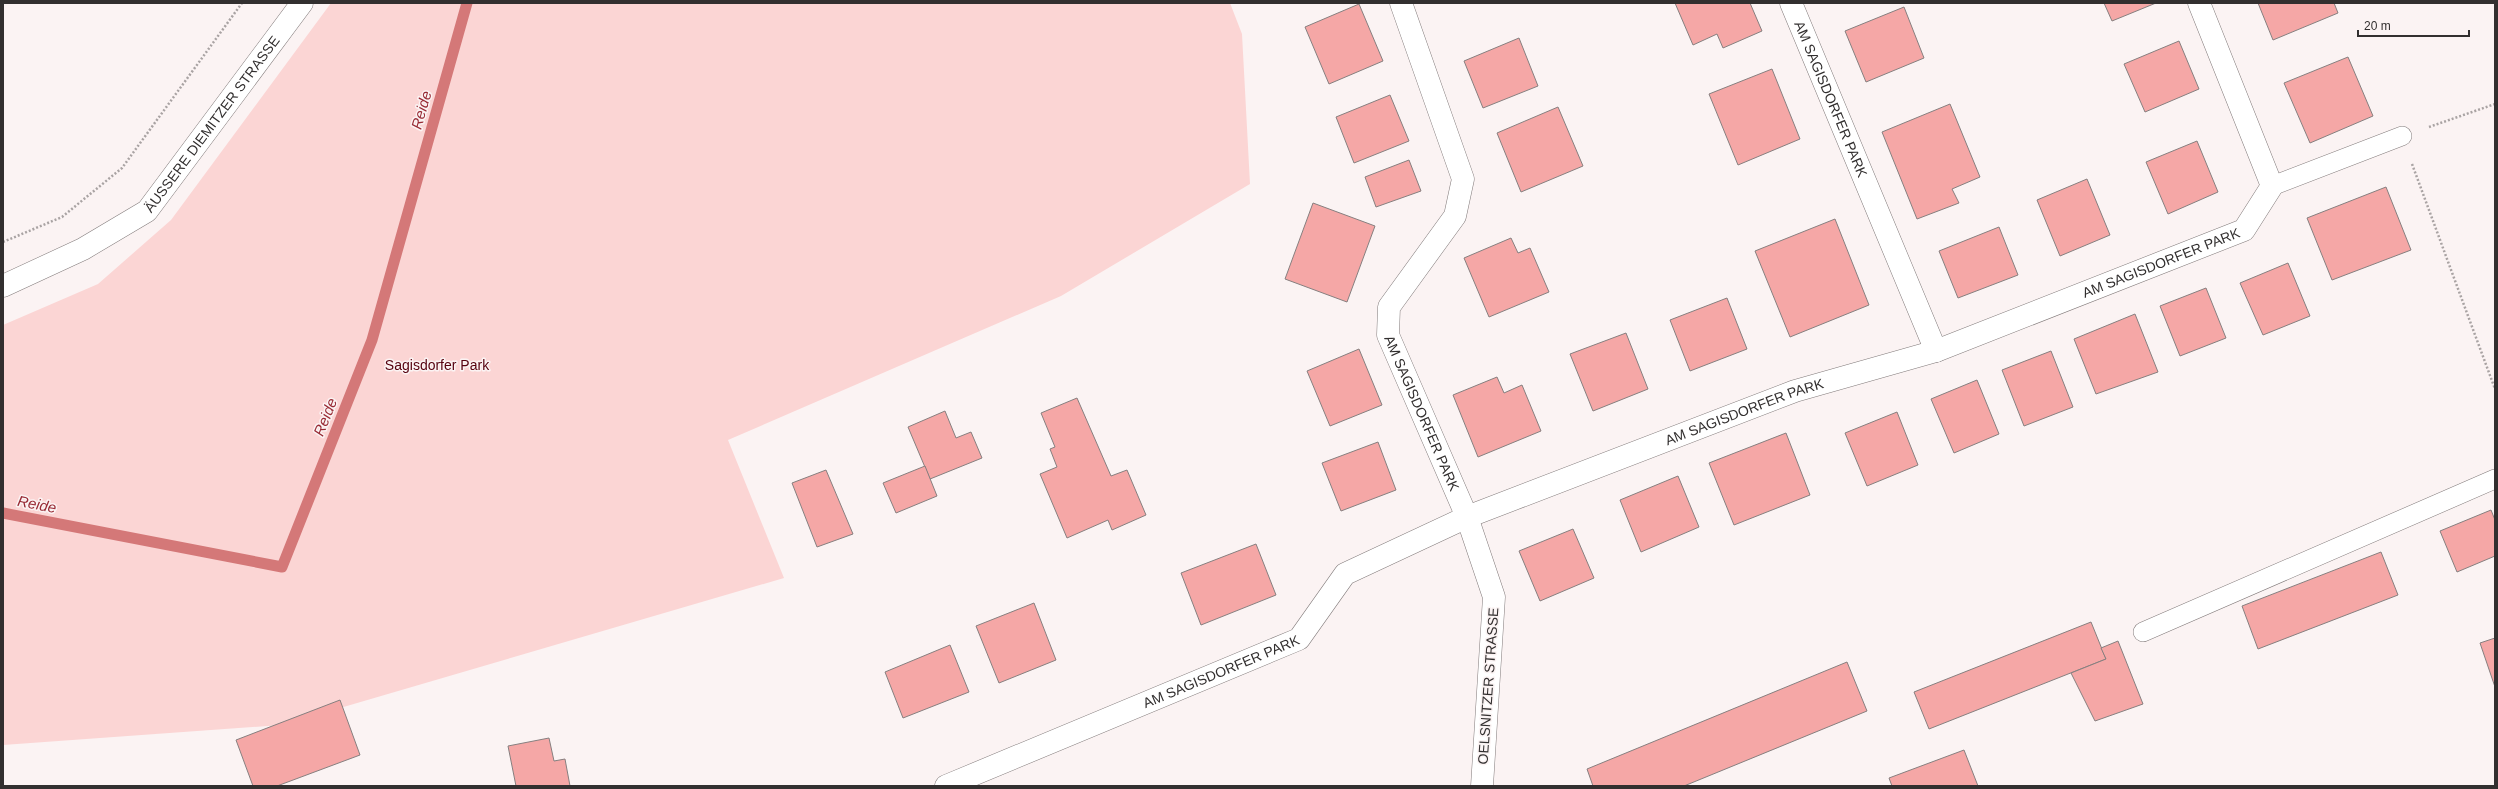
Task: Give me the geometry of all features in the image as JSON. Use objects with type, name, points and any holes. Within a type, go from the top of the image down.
[{"type":"street","name":"ÄUSSERE DIEMITZER STRASSE","points":[[3,286],[83,249],[147,211],[302,3]]},
{"type":"street","name":"AM SAGISDORFER PARK","points":[[1401,3],[1463,179],[1455,216],[1389,307],[1388,335],[1467,517]]},
{"type":"street","name":"AM SAGISDORFER PARK","points":[[1791,3],[1936,351]]},
{"type":"street","points":[[2199,3],[2272,186]]},
{"type":"street","name":"AM SAGISDORFER PARK","points":[[946,786],[1299,639],[1345,574],[1467,517],[1795,391],[1936,351],[2244,230],[2272,186]]},
{"type":"street","name":"OELSNITZER STRASSE","points":[[1467,517],[1494,597],[1482,786]]},
{"type":"lane","points":[[2272,186],[2402,136]]},
{"type":"lane","points":[[2143,632],[2495,479]]},
{"type":"path","points":[[3,242],[62,216],[122,168],[242,3]]},
{"type":"path","points":[[2495,104],[2402,136],[2495,389]]},
{"type":"green space","name":"Sagisdorfer Park","points":[[331,3],[1230,3],[1242,34],[1250,184],[1061,296],[728,440],[784,578],[282,725],[3,745],[3,325],[98,284],[171,220]]},
{"type":"building","points":[[1675,3],[1750,3],[1762,31],[1723,48],[1717,34],[1693,45]]},
{"type":"building","points":[[2104,3],[2156,3],[2112,21]]},
{"type":"building","points":[[2258,3],[2334,3],[2338,13],[2273,40]]},
{"type":"building","points":[[1359,4],[1383,61],[1329,84],[1305,27]]},
{"type":"building","points":[[1904,7],[1924,58],[1866,82],[1845,31]]},
{"type":"building","points":[[1519,38],[1538,86],[1483,108],[1464,61]]},
{"type":"building","points":[[2179,41],[2199,89],[2145,112],[2124,64]]},
{"type":"building","points":[[2348,57],[2373,116],[2310,143],[2284,83]]},
{"type":"building","points":[[1772,69],[1800,139],[1738,165],[1709,94]]},
{"type":"building","points":[[1390,95],[1409,141],[1354,163],[1336,117]]},
{"type":"building","points":[[1950,104],[1980,177],[1952,189],[1959,203],[1917,219],[1882,132]]},
{"type":"building","points":[[1558,107],[1583,166],[1521,192],[1497,133]]},
{"type":"building","points":[[2197,141],[2218,192],[2168,214],[2146,162]]},
{"type":"building","points":[[1409,160],[1421,191],[1376,207],[1365,177]]},
{"type":"building","points":[[2087,179],[2110,235],[2060,256],[2037,200]]},
{"type":"building","points":[[2386,187],[2411,250],[2332,280],[2307,218]]},
{"type":"building","points":[[1313,203],[1375,226],[1347,302],[1285,279]]},
{"type":"building","points":[[1835,219],[1869,305],[1790,337],[1755,251]]},
{"type":"building","points":[[1999,227],[2018,275],[1958,298],[1939,251]]},
{"type":"building","points":[[1511,238],[1518,253],[1530,248],[1549,292],[1489,317],[1464,258]]},
{"type":"building","points":[[2288,263],[2310,316],[2263,335],[2240,283]]},
{"type":"building","points":[[2206,288],[2226,338],[2180,356],[2160,306]]},
{"type":"building","points":[[1727,298],[1747,349],[1690,371],[1670,320]]},
{"type":"building","points":[[2135,314],[2158,372],[2096,394],[2074,339]]},
{"type":"building","points":[[1626,333],[1648,389],[1593,411],[1570,354]]},
{"type":"building","points":[[1359,349],[1382,405],[1330,426],[1307,371]]},
{"type":"building","points":[[2051,351],[2073,407],[2024,426],[2002,370]]},
{"type":"building","points":[[1497,377],[1504,393],[1522,385],[1541,431],[1478,457],[1453,395]]},
{"type":"building","points":[[1977,380],[1999,434],[1954,453],[1931,399]]},
{"type":"building","points":[[1077,398],[1111,476],[1127,470],[1146,515],[1112,530],[1108,520],[1067,538],[1040,474],[1057,467],[1050,449],[1055,447],[1041,413]]},
{"type":"building","points":[[945,411],[956,438],[971,432],[982,458],[930,479],[908,427]]},
{"type":"building","points":[[1897,412],[1918,465],[1867,486],[1845,433]]},
{"type":"building","points":[[1786,433],[1810,495],[1734,525],[1709,463]]},
{"type":"building","points":[[1378,442],[1396,490],[1341,511],[1322,463]]},
{"type":"building","points":[[925,466],[937,496],[896,513],[883,483]]},
{"type":"building","points":[[826,470],[853,534],[817,547],[792,483]]},
{"type":"building","points":[[1678,476],[1699,527],[1641,552],[1620,500]]},
{"type":"building","points":[[2491,510],[2495,520],[2495,556],[2457,572],[2440,531]]},
{"type":"building","points":[[1573,529],[1594,578],[1540,601],[1519,551]]},
{"type":"building","points":[[1256,544],[1276,595],[1201,625],[1181,573]]},
{"type":"building","points":[[2381,552],[2398,595],[2258,649],[2242,606]]},
{"type":"building","points":[[1034,603],[1056,660],[999,683],[976,626]]},
{"type":"building","points":[[2091,622],[2106,659],[1929,729],[1914,692]]},
{"type":"building","points":[[2495,638],[2495,687],[2480,643]]},
{"type":"building","points":[[2118,641],[2143,704],[2095,721],[2071,673],[2106,659],[2101,648]]},
{"type":"building","points":[[950,645],[969,692],[903,718],[885,672]]},
{"type":"building","points":[[1847,662],[1867,711],[1684,786],[1593,786],[1587,769]]},
{"type":"building","points":[[340,700],[360,755],[277,786],[253,786],[236,740]]},
{"type":"building","points":[[549,738],[554,761],[565,759],[570,786],[516,786],[508,746]]},
{"type":"building","points":[[1964,750],[1978,786],[1892,786],[1889,778]]},
{"type":"waterway","name":"Reide","points":[[3,513],[282,567],[372,340],[467,3]]}]
